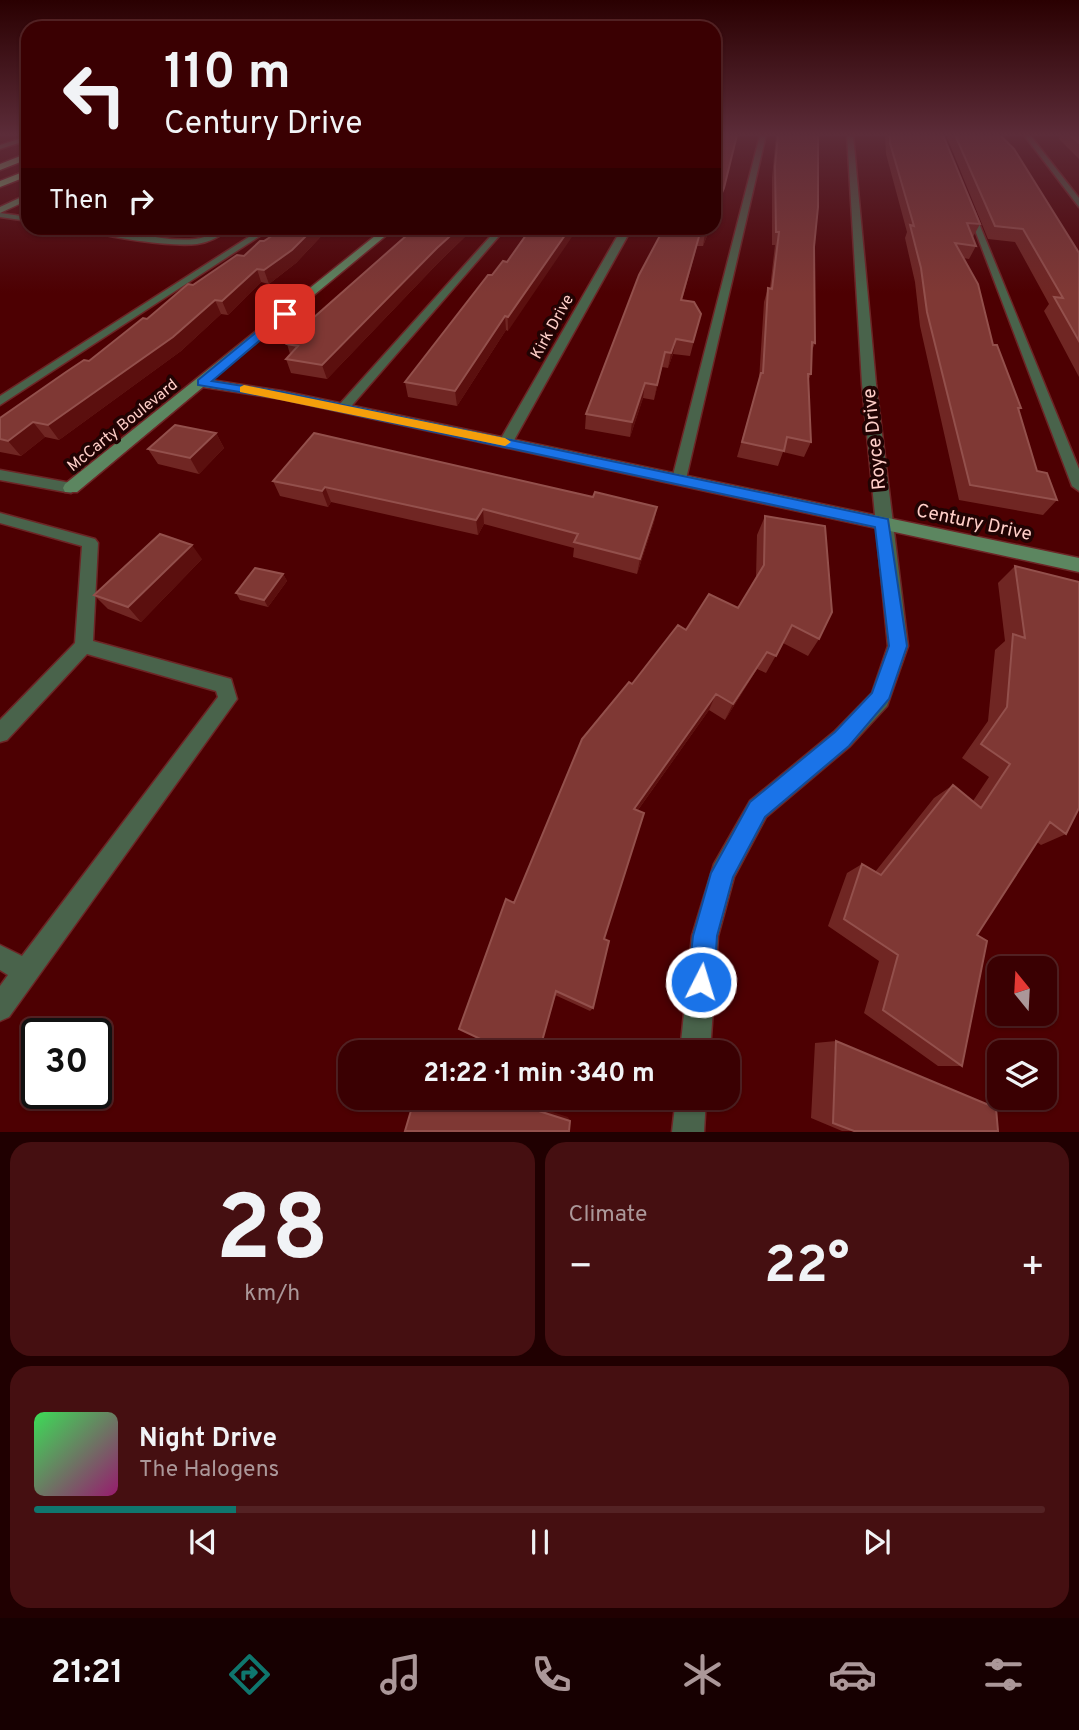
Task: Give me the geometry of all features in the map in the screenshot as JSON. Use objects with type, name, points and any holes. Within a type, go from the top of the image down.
[{"type":"main road","points":[[0,212],[21,201]]},
{"type":"main road","name":"McCarty Boulevard","points":[[71,488],[382,235]]},
{"type":"main road","name":"Century Drive","points":[[202,383],[343,408],[1079,565]]},
{"type":"street","name":"Royce Drive","points":[[696,1040],[705,936],[723,873],[758,809],[842,739],[880,699],[898,646],[883,523],[854,188]]},
{"type":"street","points":[[1067,188],[1079,204]]},
{"type":"street","name":"Kirk Drive","points":[[506,442],[623,235]]},
{"type":"street","points":[[688,1132],[690,1110]]},
{"type":"lane","points":[[678,479],[750,188]]},
{"type":"lane","points":[[965,200],[1079,486]]},
{"type":"lane","points":[[0,212],[21,217]]},
{"type":"lane","points":[[124,235],[188,242],[207,240],[215,235]]},
{"type":"lane","points":[[0,401],[257,235]]},
{"type":"lane","points":[[343,408],[496,235]]},
{"type":"lane","points":[[0,475],[71,488]]},
{"type":"lane","points":[[0,518],[90,543],[84,646],[0,733]]},
{"type":"lane","points":[[0,1008],[228,699],[223,685],[84,646]]},
{"type":"lane","points":[[0,957],[26,971]]},
{"type":"building","points":[[775,188],[818,188],[814,247],[815,343],[812,342],[811,374],[808,374],[811,442],[787,437],[784,451],[742,442],[763,373],[768,288],[772,289],[779,232],[776,232]]},
{"type":"building","points":[[903,188],[965,188],[980,224],[967,223],[976,246],[955,243],[978,284],[993,345],[997,345],[1021,408],[1018,408],[1037,471],[1047,473],[1057,500],[970,485],[927,312],[921,268],[910,225],[914,226]]},
{"type":"building","points":[[978,188],[1038,188],[1079,253],[1079,341],[1054,297],[1063,298],[1023,229],[995,226]]},
{"type":"building","points":[[273,235],[307,235],[292,250],[264,270],[257,269],[222,301],[215,300],[173,337],[48,425],[33,422],[8,441],[0,439],[0,418],[84,360],[89,361],[143,318],[147,319],[188,284],[193,285],[237,255],[244,256],[260,241]]},
{"type":"building","points":[[407,235],[451,235],[322,365],[286,359],[298,346],[287,344]]},
{"type":"building","points":[[526,235],[565,235],[508,317],[505,316],[455,391],[405,382],[488,275],[492,275],[503,261],[507,262]]},
{"type":"building","points":[[660,235],[699,235],[681,300],[694,302],[701,314],[693,342],[676,339],[671,353],[665,352],[657,385],[645,383],[632,422],[586,414],[639,275]]},
{"type":"building","points":[[175,425],[216,433],[190,458],[148,449]]},
{"type":"building","points":[[314,433],[593,497],[595,492],[657,507],[640,559],[574,542],[578,534],[483,509],[476,520],[325,487],[322,491],[273,481]]},
{"type":"building","points":[[765,516],[825,526],[832,612],[819,639],[792,625],[776,656],[767,652],[733,704],[716,694],[634,809],[644,813],[604,939],[609,941],[593,1008],[556,991],[542,1040],[482,1040],[459,1029],[506,899],[514,903],[582,739],[629,682],[632,684],[678,625],[686,630],[709,594],[738,608],[764,565]]},
{"type":"building","points":[[160,534],[192,545],[128,607],[94,595]]},
{"type":"building","points":[[1015,566],[1079,582],[1079,808],[1066,834],[1050,822],[977,935],[987,941],[962,1066],[883,1010],[898,955],[844,919],[862,864],[881,875],[953,785],[981,808],[1010,764],[981,744],[1007,707],[1013,634],[1025,638]]},
{"type":"building","points":[[255,568],[283,574],[264,600],[236,593]]},
{"type":"building","points":[[836,1041],[987,1104],[987,1110],[996,1110],[998,1131],[854,1131],[833,1123]]},
{"type":"building","points":[[411,1110],[536,1110],[570,1121],[569,1131],[405,1131]]},
{"type":"slow traffic","points":[[244,389],[505,442]]},
{"type":"route","points":[[285,314],[202,383],[282,395],[883,523],[898,646],[880,699],[842,739],[758,809],[723,873],[705,936],[701,982]]}]
